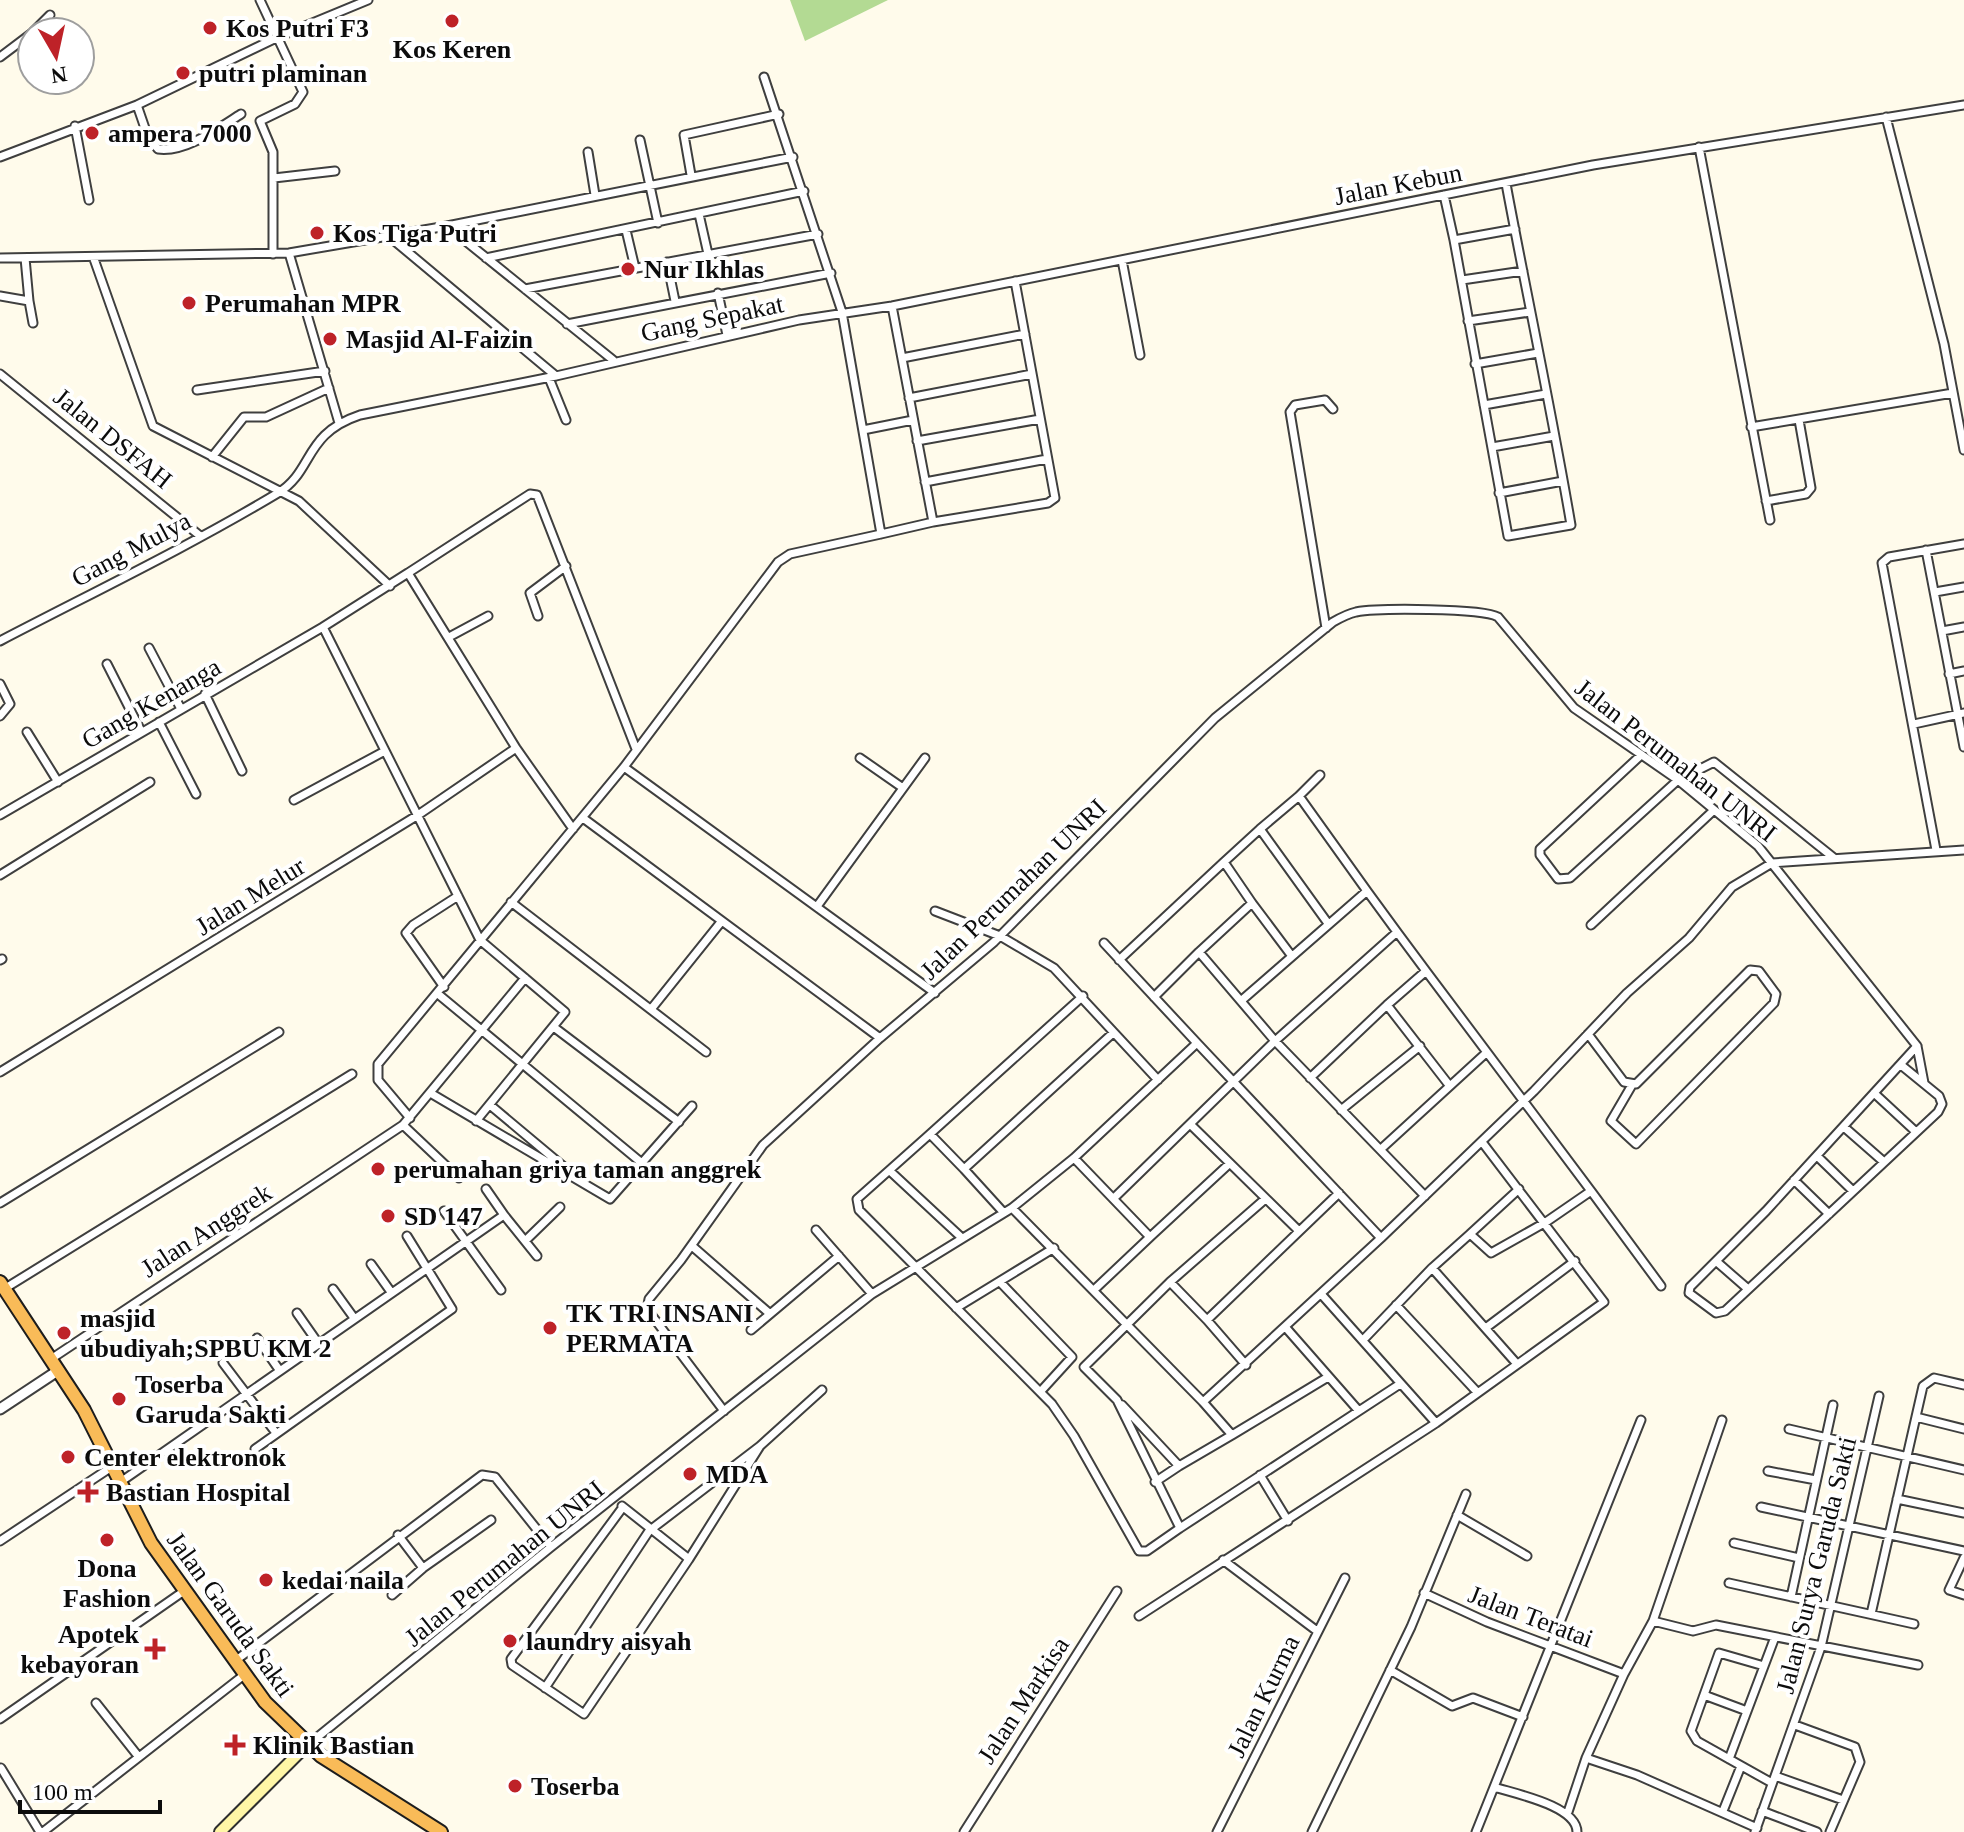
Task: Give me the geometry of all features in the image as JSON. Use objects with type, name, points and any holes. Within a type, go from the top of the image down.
[{"type":"highway","name":"Jalan Garuda Sakti","points":[[2,1286],[55,1365],[113,1466],[142,1528],[244,1675],[307,1745],[347,1775],[441,1832]]},
{"type":"main road","points":[[220,1832],[307,1745]]},
{"type":"street","points":[[260,0],[303,92],[295,104],[260,121],[273,152],[273,254]]},
{"type":"street","points":[[0,157],[137,105],[276,38],[368,0]]},
{"type":"street","points":[[0,57],[16,44]]},
{"type":"street","points":[[764,77],[779,114],[842,312],[881,534]]},
{"type":"street","points":[[137,105],[148,137],[158,149],[166,150],[191,142],[241,114]]},
{"type":"street","name":"Jalan Kebun","points":[[842,312],[892,306],[1699,147],[1964,105]]},
{"type":"street","points":[[691,175],[684,135],[779,114]]},
{"type":"street","points":[[1886,117],[1964,450]]},
{"type":"street","points":[[75,126],[89,200]]},
{"type":"street","points":[[640,140],[658,223]]},
{"type":"street","points":[[1699,147],[1770,520]]},
{"type":"street","points":[[588,152],[595,195]]},
{"type":"street","points":[[0,258],[94,259],[289,253],[391,238],[691,175],[793,157]]},
{"type":"street","points":[[274,178],[335,171]]},
{"type":"street","points":[[1444,195],[1507,536],[1569,526],[1506,183]]},
{"type":"street","points":[[486,258],[804,191]]},
{"type":"street","points":[[699,214],[708,254]]},
{"type":"street","name":"Gang Sepakat","points":[[447,226],[613,360],[842,312]]},
{"type":"street","points":[[1454,240],[1515,229]]},
{"type":"street","points":[[626,230],[635,268]]},
{"type":"street","points":[[525,289],[818,234]]},
{"type":"street","points":[[391,238],[553,377],[566,420]]},
{"type":"street","points":[[289,253],[339,423]]},
{"type":"street","points":[[25,258],[33,323]]},
{"type":"street","points":[[94,259],[150,421],[160,431],[281,491],[320,517],[390,586]]},
{"type":"street","points":[[1122,260],[1140,355]]},
{"type":"street","points":[[667,262],[675,301]]},
{"type":"street","points":[[1462,280],[1523,271]]},
{"type":"street","points":[[567,324],[831,273]]},
{"type":"street","points":[[410,1118],[378,1080],[375,1070],[624,767],[778,562],[790,554],[933,522],[1052,502],[1055,498],[1015,281]]},
{"type":"street","points":[[718,293],[727,335]]},
{"type":"street","points":[[0,296],[29,301]]},
{"type":"street","points":[[892,306],[933,522]]},
{"type":"street","points":[[1468,321],[1530,312]]},
{"type":"street","points":[[902,358],[1025,334]]},
{"type":"street","points":[[1475,364],[1538,353]]},
{"type":"street","points":[[281,491],[317,441],[339,423],[360,415],[553,377],[613,360]]},
{"type":"street","points":[[197,390],[325,371]]},
{"type":"street","name":"Jalan DSFAH","points":[[0,374],[199,535]]},
{"type":"street","points":[[909,398],[1032,374]]},
{"type":"street","points":[[212,457],[244,417],[266,417],[329,388]]},
{"type":"street","points":[[1751,427],[1953,393]]},
{"type":"street","points":[[1484,405],[1546,394]]},
{"type":"street","points":[[1326,628],[1290,412],[1295,405],[1323,399],[1333,409]]},
{"type":"street","points":[[917,441],[1040,419]]},
{"type":"street","points":[[863,430],[913,420]]},
{"type":"street","points":[[1766,501],[1806,494],[1811,488],[1799,420]]},
{"type":"street","points":[[1492,447],[1554,436]]},
{"type":"street","points":[[925,482],[1047,459]]},
{"type":"street","points":[[1499,493],[1563,481]]},
{"type":"street","name":"Gang Mulya","points":[[0,641],[281,491]]},
{"type":"street","name":"Gang Kenanga","points":[[0,815],[323,627],[532,493],[541,499],[566,566]]},
{"type":"street","points":[[1936,850],[1882,563],[1886,558],[1964,544]]},
{"type":"street","points":[[1926,550],[1949,674],[1961,714],[1964,747]]},
{"type":"street","points":[[538,616],[530,593],[566,566],[636,749]]},
{"type":"street","points":[[408,573],[516,748],[573,829]]},
{"type":"street","points":[[1935,592],[1964,587]]},
{"type":"street","name":"Jalan Perumahan UNRI","points":[[724,1411],[647,1309],[649,1299],[692,1246],[759,1149],[880,1038],[1000,936],[1215,718],[1326,628],[1342,617],[1366,611],[1492,614],[1507,625],[1562,697],[1640,756],[1678,780],[1758,846],[1772,863],[1732,887],[1698,929],[1588,1034],[1482,1142],[1287,1329],[1203,1402]]},
{"type":"street","points":[[449,637],[488,616]]},
{"type":"street","points":[[323,627],[383,752],[480,940],[563,1008],[565,1014],[476,1121]]},
{"type":"street","points":[[1942,631],[1964,627]]},
{"type":"street","points":[[149,648],[181,709]]},
{"type":"street","points":[[107,664],[141,731]]},
{"type":"street","points":[[1949,674],[1964,671]]},
{"type":"street","points":[[0,684],[10,704],[0,716]]},
{"type":"street","points":[[205,694],[242,771]]},
{"type":"street","points":[[1914,724],[1961,714]]},
{"type":"street","points":[[159,722],[196,794]]},
{"type":"street","points":[[27,732],[58,782]]},
{"type":"street","name":"Jalan Melur","points":[[0,1072],[418,815],[516,748]]},
{"type":"street","points":[[294,800],[383,752]]},
{"type":"street","points":[[1640,756],[1540,849],[1540,855],[1558,879],[1570,878],[1678,780],[1714,762],[1834,858]]},
{"type":"street","points":[[860,758],[903,788]]},
{"type":"street","points":[[818,905],[925,758]]},
{"type":"street","points":[[624,767],[818,905],[935,993]]},
{"type":"street","points":[[1119,960],[1320,775]]},
{"type":"street","points":[[0,875],[150,782]]},
{"type":"street","points":[[1299,796],[1661,1286]]},
{"type":"street","points":[[1591,925],[1714,810]]},
{"type":"street","points":[[583,818],[880,1038]]},
{"type":"street","points":[[1260,829],[1327,922]]},
{"type":"street","points":[[1772,863],[1964,850]]},
{"type":"street","points":[[1224,862],[1291,955]]},
{"type":"street","points":[[1772,863],[1917,1046],[1924,1083]]},
{"type":"street","points":[[1242,1000],[1327,922],[1367,891]]},
{"type":"street","points":[[444,987],[406,933],[413,925],[458,896]]},
{"type":"street","points":[[511,902],[706,1052]]},
{"type":"street","points":[[1154,997],[1252,903]]},
{"type":"street","points":[[935,911],[1000,936],[1054,968],[1158,1080]]},
{"type":"street","points":[[652,1008],[721,922]]},
{"type":"street","points":[[1114,1198],[1275,1041],[1397,932]]},
{"type":"street","points":[[1104,943],[1381,1238]]},
{"type":"street","points":[[1199,952],[1275,1041],[1425,1196]]},
{"type":"street","points":[[1750,970],[1759,971],[1776,994],[1774,1003],[1643,1141],[1632,1144],[1611,1121],[1632,1085],[1750,970]]},
{"type":"street","points":[[1310,1078],[1426,971]]},
{"type":"street","name":"Jalan Anggrek","points":[[55,1365],[235,1234],[403,1125],[432,1094],[525,978]]},
{"type":"street","points":[[438,994],[643,1164]]},
{"type":"street","points":[[1083,996],[891,1172],[857,1199],[856,1205],[1041,1391],[1074,1436],[1139,1551],[1145,1552],[1400,1384]]},
{"type":"street","points":[[1387,1005],[1449,1085]]},
{"type":"street","points":[[555,1028],[679,1122]]},
{"type":"street","points":[[0,1203],[279,1032]]},
{"type":"street","points":[[964,1169],[1113,1033]]},
{"type":"street","points":[[1588,1034],[1624,1082],[1632,1085]]},
{"type":"street","name":"Jalan Perumahan UNRI","points":[[307,1745],[551,1547],[872,1294],[1012,1208],[1074,1158],[1197,1043]]},
{"type":"street","points":[[1341,1110],[1420,1046]]},
{"type":"street","points":[[1901,1065],[1924,1083],[1942,1104],[1938,1112],[1725,1311],[1716,1313],[1689,1293],[1690,1287],[1817,1156],[1917,1046]]},
{"type":"street","points":[[1381,1149],[1486,1053]]},
{"type":"street","points":[[2,1286],[352,1074]]},
{"type":"street","points":[[1874,1093],[1915,1131]]},
{"type":"street","points":[[432,1094],[612,1199],[692,1106]]},
{"type":"street","points":[[490,1105],[580,1182]]},
{"type":"street","points":[[403,1125],[459,1178]]},
{"type":"street","points":[[1191,1125],[1264,1200],[1298,1230]]},
{"type":"street","points":[[1844,1127],[1884,1162]]},
{"type":"street","points":[[930,1134],[1004,1213]]},
{"type":"street","points":[[1139,1616],[1436,1423],[1602,1305],[1602,1298],[1575,1261],[1482,1142]]},
{"type":"street","points":[[1817,1156],[1853,1191]]},
{"type":"street","points":[[1074,1158],[1150,1237]]},
{"type":"street","points":[[1095,1289],[1229,1164]]},
{"type":"street","points":[[891,1172],[962,1238]]},
{"type":"street","points":[[1794,1180],[1829,1214]]},
{"type":"street","points":[[486,1189],[537,1256]]},
{"type":"street","points":[[1363,1340],[1432,1268],[1519,1189]]},
{"type":"street","points":[[1470,1234],[1495,1254],[1591,1191]]},
{"type":"street","points":[[1207,1320],[1339,1193]]},
{"type":"street","points":[[1084,1367],[1125,1323],[1264,1200]]},
{"type":"street","points":[[525,1241],[560,1207]]},
{"type":"street","points":[[1012,1208],[1095,1289],[1232,1435]]},
{"type":"street","points":[[444,1211],[501,1290]]},
{"type":"street","points":[[119,1483],[504,1215]]},
{"type":"street","points":[[816,1230],[872,1294]]},
{"type":"street","points":[[255,1449],[452,1309],[407,1236]]},
{"type":"street","points":[[692,1246],[769,1313]]},
{"type":"street","points":[[956,1308],[1054,1248]]},
{"type":"street","points":[[751,1330],[839,1256]]},
{"type":"street","points":[[1487,1327],[1575,1261]]},
{"type":"street","points":[[1717,1262],[1748,1289]]},
{"type":"street","points":[[371,1264],[391,1292]]},
{"type":"street","points":[[1432,1268],[1517,1364]]},
{"type":"street","points":[[1000,1282],[1179,1466]]},
{"type":"street","points":[[1170,1282],[1246,1365]]},
{"type":"street","points":[[333,1289],[354,1318]]},
{"type":"street","points":[[1322,1295],[1436,1423]]},
{"type":"street","points":[[1396,1305],[1477,1392]]},
{"type":"street","points":[[297,1313],[318,1343]]},
{"type":"street","points":[[1287,1329],[1358,1410]]},
{"type":"street","points":[[257,1338],[280,1371]]},
{"type":"street","points":[[1041,1391],[1072,1357]]},
{"type":"street","points":[[223,1363],[276,1433]]},
{"type":"street","points":[[0,1409],[55,1365]]},
{"type":"street","points":[[1155,1482],[1328,1377]]},
{"type":"street","points":[[1871,1614],[1916,1417],[1928,1380],[1940,1379],[1964,1385]]},
{"type":"street","points":[[545,1688],[649,1531],[760,1446],[822,1390]]},
{"type":"street","name":"Jalan Surya Garuda Sakti","points":[[1756,1830],[1821,1647],[1879,1396]]},
{"type":"street","points":[[1117,1400],[1180,1528]]},
{"type":"street","points":[[1791,1597],[1833,1405]]},
{"type":"street","points":[[1916,1417],[1964,1429]]},
{"type":"street","points":[[1476,1832],[1641,1420]]},
{"type":"street","points":[[1568,1812],[1586,1758],[1624,1674],[1653,1621],[1722,1420]]},
{"type":"street","points":[[1789,1429],[1964,1470]]},
{"type":"street","points":[[623,1507],[511,1659],[512,1665],[584,1714],[689,1559],[760,1446]]},
{"type":"street","points":[[0,1541],[113,1466]]},
{"type":"street","points":[[1768,1471],[1816,1480]]},
{"type":"street","points":[[234,1662],[459,1489],[488,1475],[495,1477],[551,1547]]},
{"type":"street","points":[[1260,1475],[1288,1521]]},
{"type":"street","points":[[1312,1832],[1390,1670],[1466,1494]]},
{"type":"street","points":[[615,1499],[649,1531],[689,1559]]},
{"type":"street","points":[[1897,1499],[1964,1513]]},
{"type":"street","points":[[1761,1507],[1964,1551]]},
{"type":"street","points":[[1457,1515],[1527,1556]]},
{"type":"street","points":[[392,1595],[423,1568],[491,1520]]},
{"type":"street","points":[[398,1535],[423,1568]]},
{"type":"street","points":[[1734,1543],[1799,1558]]},
{"type":"street","points":[[1964,1558],[1949,1590],[1964,1595]]},
{"type":"street","points":[[1223,1560],[1317,1631]]},
{"type":"street","name":"Jalan Kurma","points":[[1217,1832],[1345,1578]]},
{"type":"street","points":[[1729,1583],[1914,1624]]},
{"type":"street","points":[[0,1719],[184,1591]]},
{"type":"street","name":"Jalan Markisa","points":[[964,1832],[1117,1591]]},
{"type":"street","name":"Jalan Teratai","points":[[1424,1593],[1624,1674]]},
{"type":"street","points":[[1653,1621],[1689,1631],[1716,1625],[1918,1665]]},
{"type":"street","points":[[1729,1759],[1775,1637]]},
{"type":"street","points":[[1764,1666],[1720,1652],[1691,1727],[1692,1737],[1741,1766],[1843,1800]]},
{"type":"street","points":[[1390,1670],[1452,1706],[1473,1698],[1523,1717]]},
{"type":"street","points":[[1,1768],[42,1832],[244,1675]]},
{"type":"street","points":[[1704,1695],[1747,1711]]},
{"type":"street","points":[[96,1703],[138,1756]]},
{"type":"street","points":[[1795,1725],[1859,1749],[1860,1762],[1830,1832]]},
{"type":"street","points":[[1586,1758],[1723,1811],[1756,1830]]},
{"type":"street","points":[[1723,1811],[1741,1766]]},
{"type":"street","points":[[1494,1787],[1568,1812],[1577,1832]]},
{"type":"street","points":[[1762,1811],[1817,1832]]},
{"type":"green space","points":[[790,0],[888,0],[805,41]]},
{"type":"place","name":"Kos Keren","points":[[452,21]]},
{"type":"place","name":"Kos Putri F3","points":[[210,28]]},
{"type":"place","name":"putri plaminan","points":[[183,73]]},
{"type":"place","name":"ampera 7000","points":[[92,133]]},
{"type":"place","name":"Kos Tiga Putri","points":[[317,233]]},
{"type":"place","name":"Nur Ikhlas","points":[[628,269]]},
{"type":"place","name":"Perumahan MPR","points":[[189,303]]},
{"type":"place","name":"Masjid Al-Faizin","points":[[330,339]]},
{"type":"place","name":"perumahan griya taman anggrek","points":[[378,1169]]},
{"type":"place","name":"SD 147","points":[[388,1216]]},
{"type":"place","name":"TK TRI INSANI PERMATA","points":[[550,1328]]},
{"type":"place","name":"masjid ubudiyah;SPBU KM 2","points":[[64,1333]]},
{"type":"place","name":"Toserba Garuda Sakti","points":[[119,1399]]},
{"type":"place","name":"Center elektronok","points":[[68,1457]]},
{"type":"place","name":"MDA","points":[[690,1474]]},
{"type":"place","name":"Bastian Hospital","points":[[88,1492]]},
{"type":"place","name":"Dona Fashion","points":[[107,1540]]},
{"type":"place","name":"kedai naila","points":[[266,1580]]},
{"type":"place","name":"laundry aisyah","points":[[510,1641]]},
{"type":"place","name":"Apotek kebayoran","points":[[155,1649]]},
{"type":"place","name":"Klinik Bastian","points":[[235,1745]]},
{"type":"place","name":"Toserba","points":[[515,1786]]}]
